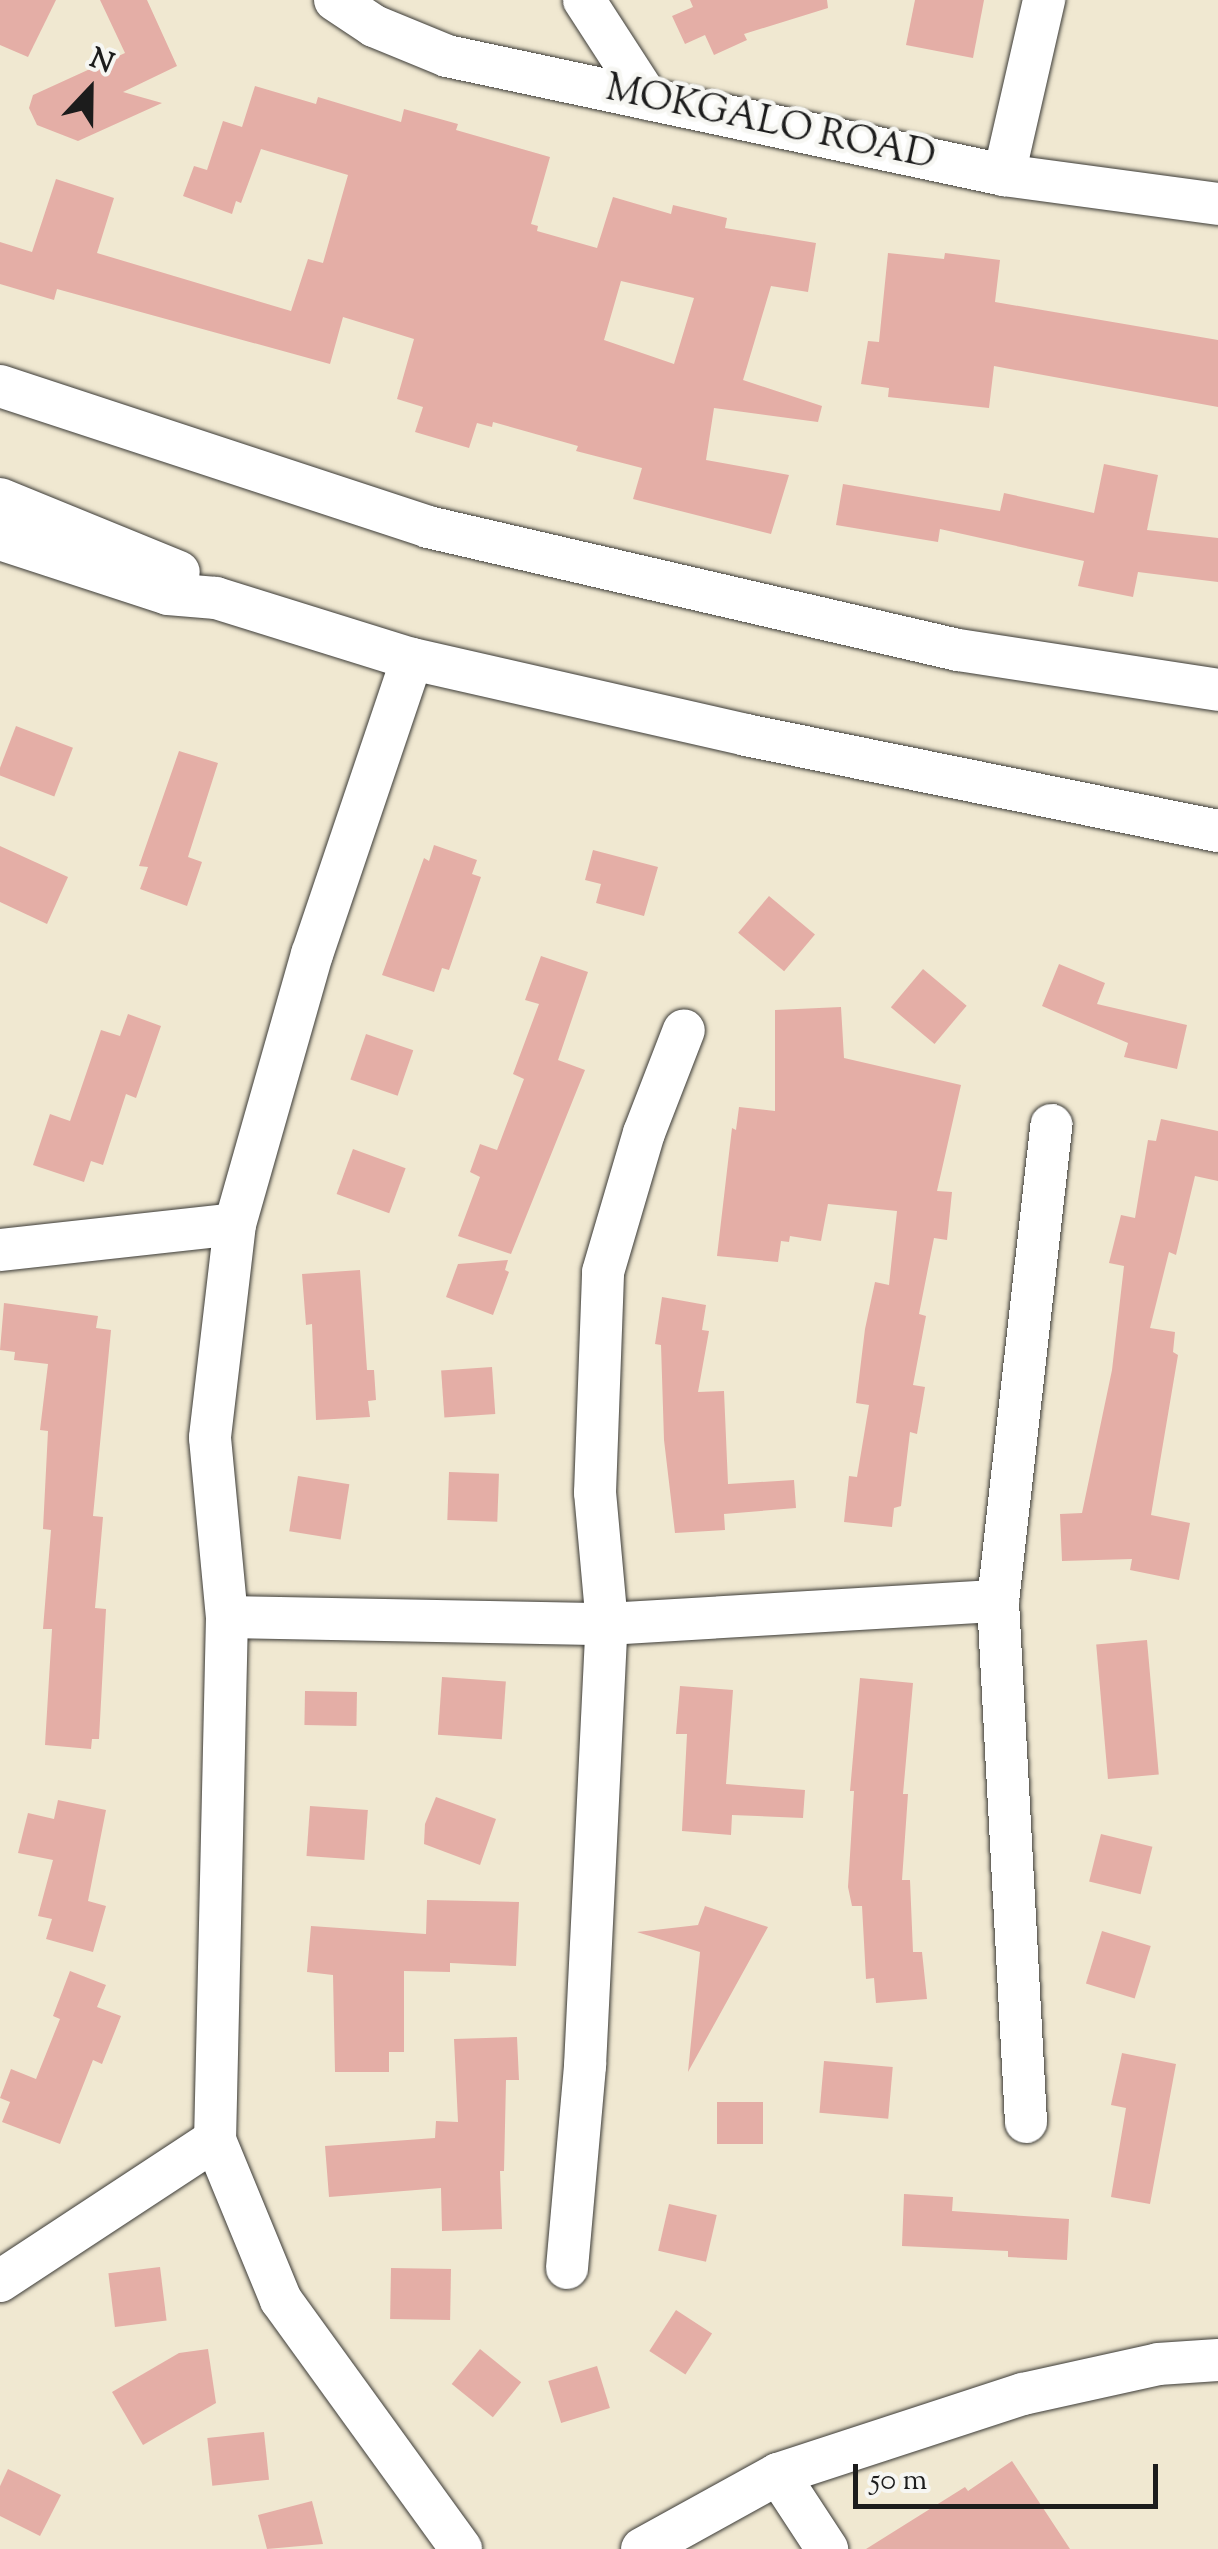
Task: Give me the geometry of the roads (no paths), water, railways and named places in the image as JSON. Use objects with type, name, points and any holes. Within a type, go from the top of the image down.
[{"type":"street","name":"MOKGALO ROAD","points":[[335,0],[374,26],[446,56],[1004,175],[1218,204]]},
{"type":"street","points":[[584,0],[648,99]]},
{"type":"street","points":[[1004,175],[1044,0]]},
{"type":"street","points":[[0,386],[428,528],[958,650],[1218,690]]},
{"type":"street","points":[[0,499],[172,566],[216,598]]},
{"type":"street","points":[[0,539],[168,594],[216,598],[412,659],[746,735],[1218,831]]},
{"type":"street","points":[[412,659],[312,954],[235,1224],[210,1438],[227,1617],[214,2140],[280,2300],[461,2549]]},
{"type":"street","points":[[567,2268],[587,2028],[607,1624],[595,1493],[603,1272],[644,1133],[684,1030]]},
{"type":"street","points":[[1026,2122],[998,1601],[1052,1124]]},
{"type":"street","points":[[0,1250],[235,1224]]},
{"type":"street","points":[[227,1617],[607,1624],[998,1601]]},
{"type":"street","points":[[0,2281],[214,2140]]},
{"type":"street","points":[[642,2549],[778,2474],[1023,2394],[1158,2364],[1218,2360]]},
{"type":"street","points":[[778,2474],[827,2549]]}]
